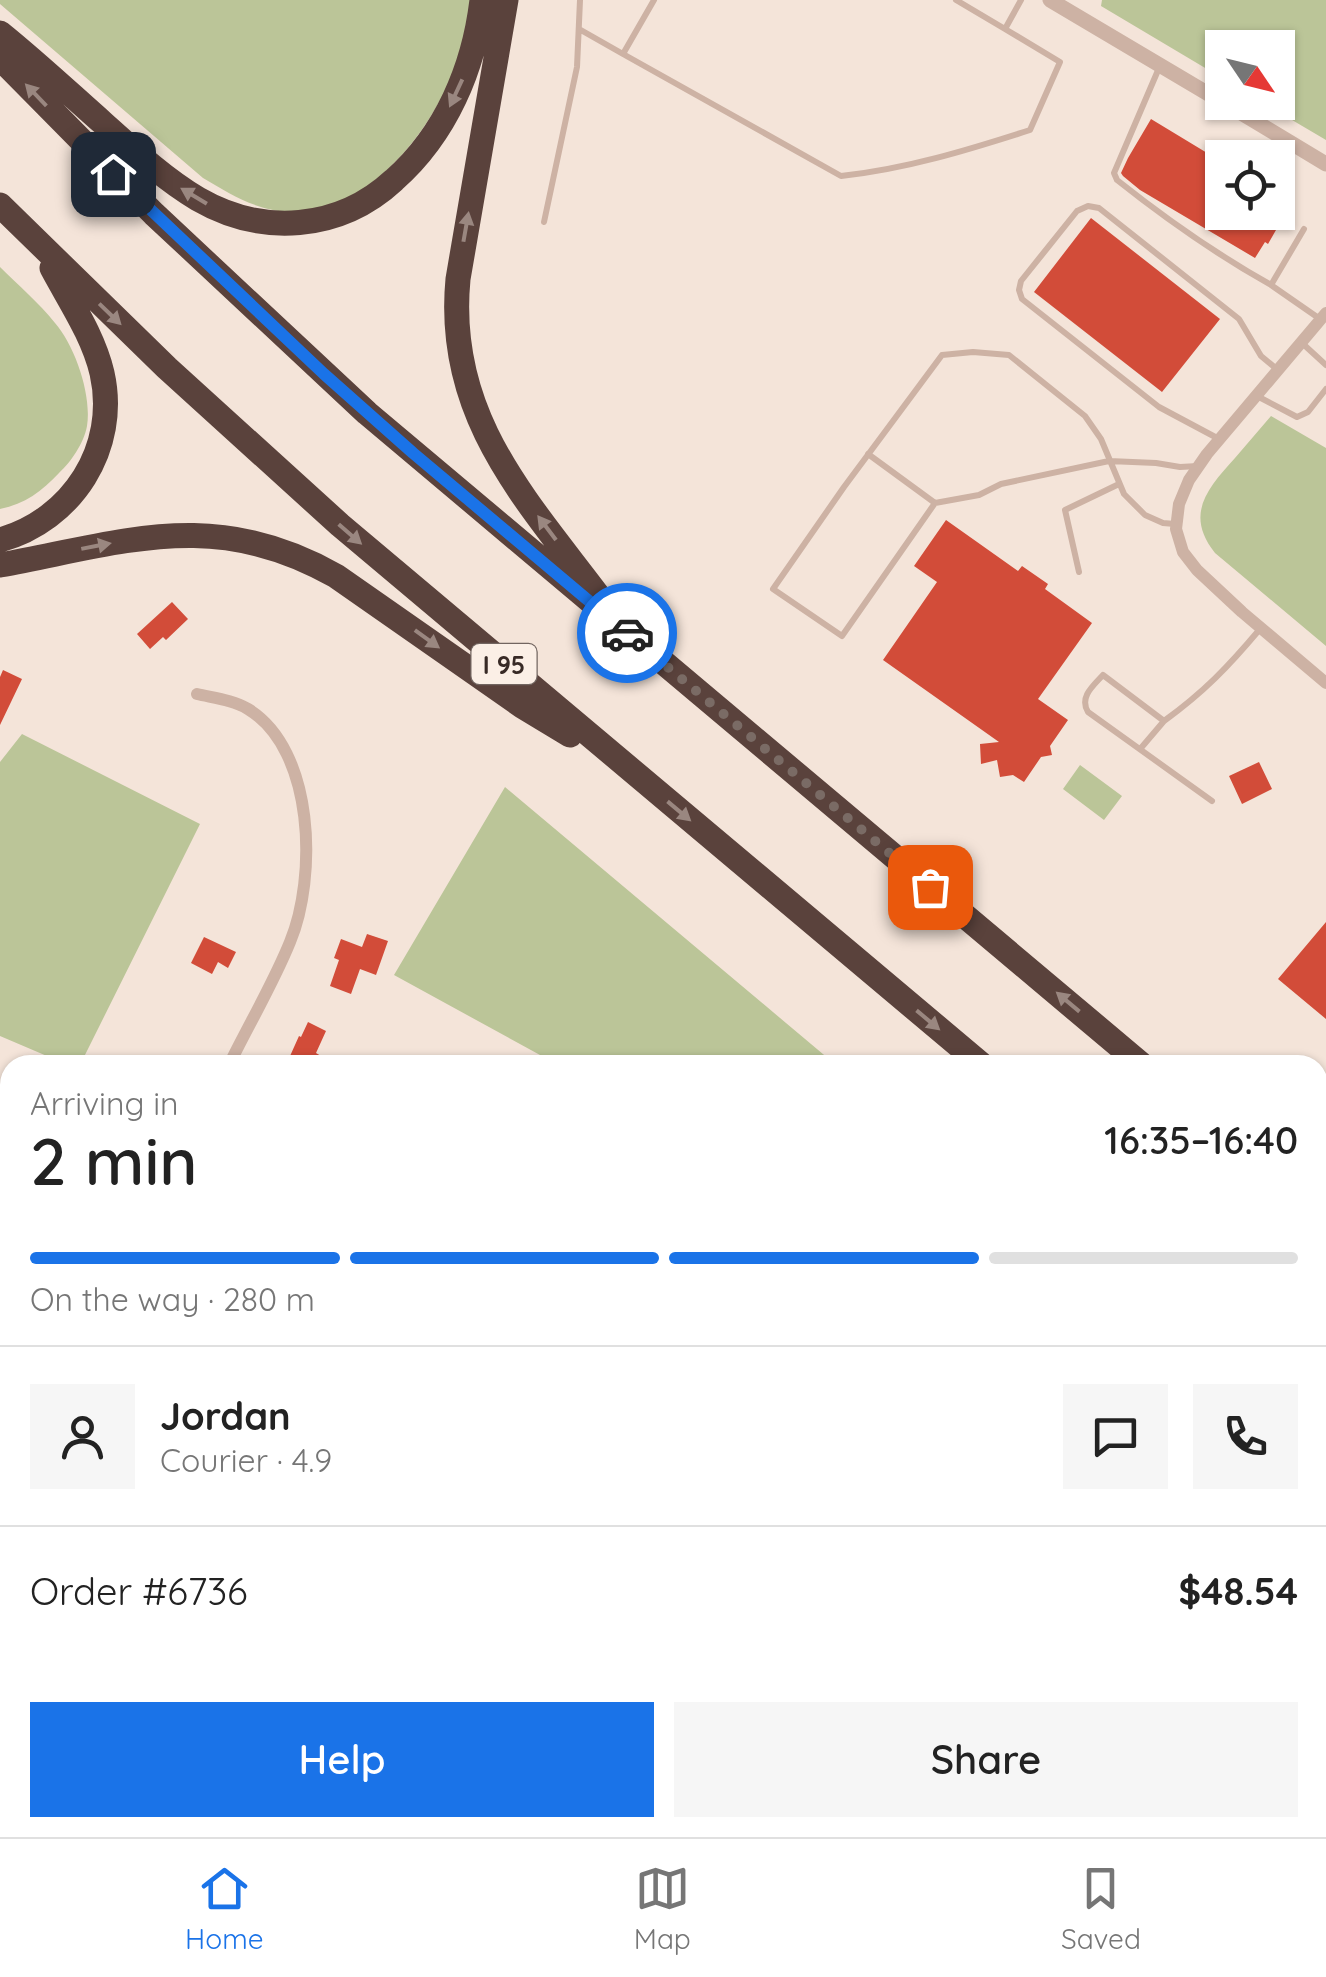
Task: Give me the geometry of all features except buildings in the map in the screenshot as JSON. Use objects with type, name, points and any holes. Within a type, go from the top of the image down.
[{"type":"highway","points":[[0,34],[189,193],[245,218],[297,224],[358,206],[381,192],[415,159],[436,131],[461,84],[473,49],[482,0]]},
{"type":"highway","points":[[506,0],[458,279],[456,317],[461,366],[477,417],[501,462],[628,634]]},
{"type":"highway","points":[[0,58],[154,214],[413,453],[1130,1055]]},
{"type":"highway","name":"I 95","points":[[0,205],[209,408],[296,486],[970,1055]]},
{"type":"highway","points":[[0,540],[32,527],[70,498],[94,458],[104,422],[104,386],[92,344],[40,246]]},
{"type":"highway","points":[[0,565],[171,534],[220,537],[276,549],[350,584],[522,706],[633,772]]},
{"type":"street","points":[[1050,0],[1205,91]]},
{"type":"street","points":[[1253,120],[1326,164]]},
{"type":"street","points":[[1323,316],[1199,466],[1178,504],[1176,524],[1183,552],[1197,570],[1326,683]]},
{"type":"street","points":[[197,694],[237,703],[264,722],[295,774],[304,810],[308,851],[303,899],[291,940],[234,1055]]},
{"type":"lane","points":[[544,222],[578,67],[580,0]]},
{"type":"lane","points":[[623,54],[654,0]]},
{"type":"lane","points":[[579,30],[841,176],[948,156],[1030,130],[1060,62],[956,0]]},
{"type":"lane","points":[[1005,30],[1022,0]]},
{"type":"lane","points":[[1160,65],[1114,173],[1117,180],[1171,222],[1323,316]]},
{"type":"lane","points":[[1220,439],[1160,407],[1022,299],[1021,281],[1076,210],[1098,208],[1227,309],[1239,320],[1261,356],[1279,370]]},
{"type":"lane","points":[[1271,285],[1304,229]]},
{"type":"lane","points":[[1302,343],[1326,365]]},
{"type":"lane","points":[[1176,524],[1145,515],[1124,494],[1109,461],[1101,440],[1085,416],[1009,355],[973,352],[942,356],[773,588],[842,636],[935,503],[1109,461],[1199,466]]},
{"type":"lane","points":[[1257,396],[1297,416],[1308,412],[1326,389]]},
{"type":"lane","points":[[868,454],[935,503]]},
{"type":"lane","points":[[1079,572],[1065,510],[1119,484]]},
{"type":"lane","points":[[1141,748],[1164,722],[1221,674],[1261,628]]},
{"type":"lane","points":[[1164,722],[1103,675],[1086,695],[1085,709],[1212,801]]},
{"type":"green space","points":[[0,0],[472,0],[462,47],[449,82],[414,140],[365,188],[336,203],[305,211],[254,205],[203,178],[0,4]]},
{"type":"green space","points":[[1102,0],[1326,0],[1326,140],[1292,120],[1295,120],[1295,30],[1205,30],[1205,68],[1101,6]]},
{"type":"green space","points":[[0,267],[42,308],[69,344],[80,372],[88,414],[83,439],[64,469],[32,496],[0,509]]},
{"type":"green space","points":[[1271,416],[1326,448],[1326,646],[1215,553],[1201,526],[1203,502],[1209,491]]},
{"type":"green space","points":[[22,734],[200,824],[85,1055],[45,1055],[0,1036],[0,762]]},
{"type":"green space","points":[[1080,765],[1122,796],[1104,820],[1063,789]]},
{"type":"green space","points":[[505,787],[824,1055],[540,1055],[394,975]]},
{"type":"way so far","points":[[627,633],[930,887]]},
{"type":"route","points":[[113,174],[324,374],[627,633]]}]
